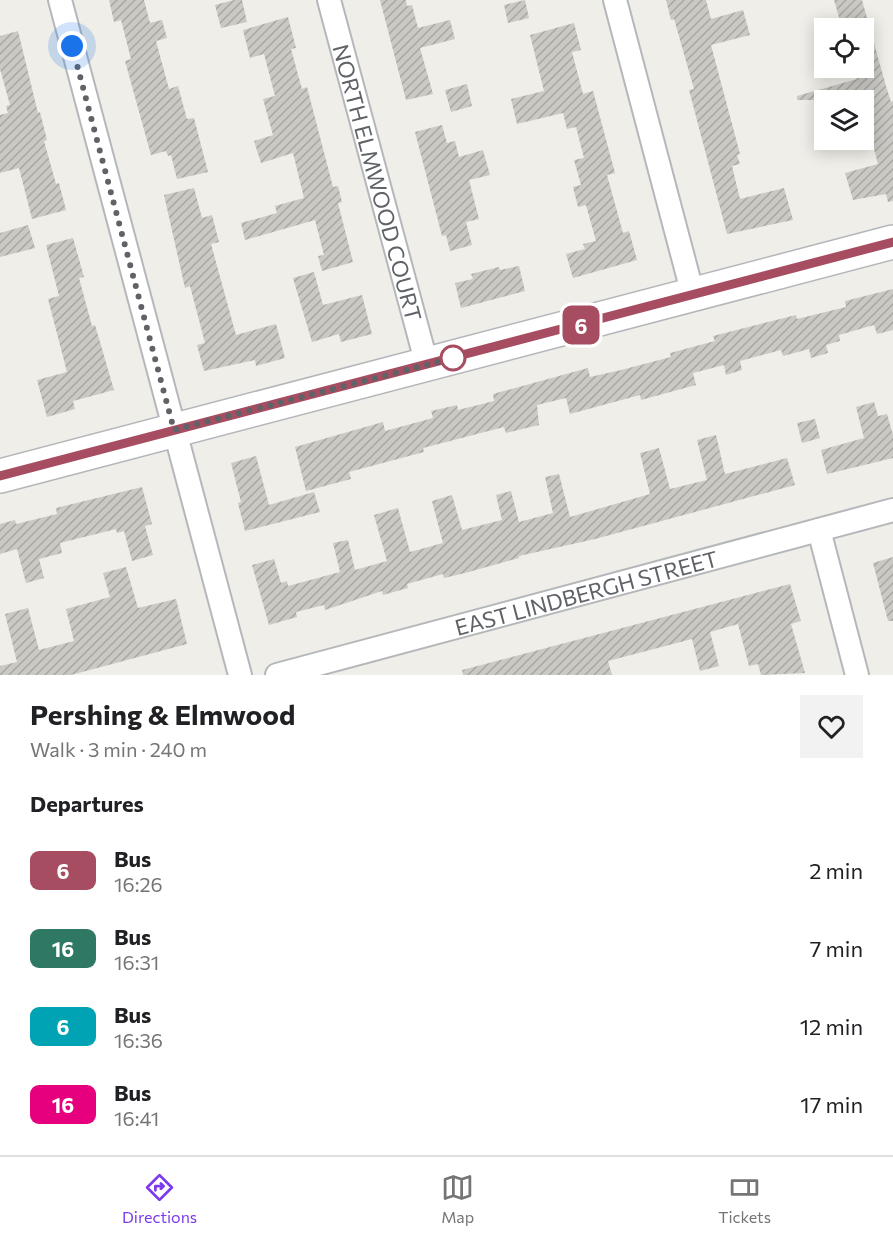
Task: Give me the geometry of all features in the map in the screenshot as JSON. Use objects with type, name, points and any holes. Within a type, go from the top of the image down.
[{"type":"street","points":[[60,0],[240,675]]},
{"type":"street","name":"NORTH ELMWOOD COURT","points":[[329,0],[427,365]]},
{"type":"street","points":[[615,0],[693,295]]},
{"type":"street","points":[[0,476],[893,242]]},
{"type":"street","name":"EAST LINDBERGH STREET","points":[[277,675],[893,510]]},
{"type":"street","points":[[819,530],[857,675]]},
{"type":"building","points":[[109,0],[144,0],[150,23],[162,20],[167,38],[156,41],[169,89],[178,86],[187,119],[194,118],[208,172],[177,179],[171,155],[168,156],[166,151],[151,155],[125,61],[131,59],[121,20],[114,22]]},
{"type":"building","points":[[242,0],[247,22],[221,28],[215,5]]},
{"type":"building","points":[[380,0],[406,0],[407,6],[412,5],[418,28],[450,20],[455,39],[420,48],[433,94],[406,100]]},
{"type":"building","points":[[525,0],[529,18],[508,23],[504,5]]},
{"type":"building","points":[[666,0],[706,0],[711,19],[743,10],[750,35],[711,45],[740,154],[737,155],[740,164],[732,166],[740,199],[784,188],[793,220],[727,234],[689,90],[694,89],[674,19],[671,20]]},
{"type":"building","points":[[834,0],[862,0],[867,18],[839,18]]},
{"type":"building","points":[[288,17],[296,48],[291,49],[302,89],[307,87],[333,187],[338,186],[342,202],[338,203],[353,262],[322,271],[318,256],[324,255],[315,220],[245,240],[241,223],[277,213],[275,206],[304,198],[293,153],[261,163],[254,141],[273,135],[263,99],[275,96],[264,54],[250,58],[243,30]]},
{"type":"building","points":[[574,23],[581,50],[572,52],[583,94],[593,91],[615,173],[607,175],[623,233],[629,231],[637,260],[573,278],[566,254],[585,249],[583,244],[596,241],[586,205],[578,207],[573,187],[581,185],[574,160],[584,158],[576,127],[567,129],[563,113],[517,124],[511,99],[544,91],[530,35]]},
{"type":"building","points":[[18,31],[47,140],[44,141],[66,210],[32,219],[19,168],[0,173],[0,115],[8,113],[6,106],[10,105],[0,69],[0,36]]},
{"type":"building","points":[[874,43],[891,102],[893,101],[893,201],[888,202],[886,194],[853,200],[845,173],[878,164],[874,149],[874,90],[818,90],[857,79],[874,78]]},
{"type":"building","points":[[467,84],[472,106],[451,112],[445,90]]},
{"type":"building","points":[[814,91],[814,100],[797,100],[797,96]]},
{"type":"building","points":[[442,125],[447,143],[455,141],[459,157],[483,150],[490,175],[469,180],[479,219],[466,222],[472,245],[450,251],[446,235],[442,236],[415,132]]},
{"type":"building","points":[[194,188],[202,218],[212,215],[219,242],[211,244],[236,335],[276,324],[285,358],[256,366],[255,360],[204,371],[197,345],[205,343],[190,286],[185,288],[164,195]]},
{"type":"building","points":[[28,225],[35,248],[0,257],[0,233]]},
{"type":"building","points":[[73,238],[84,277],[79,278],[92,326],[95,325],[114,390],[73,401],[75,409],[47,417],[37,380],[67,372],[48,299],[59,296],[46,245]]},
{"type":"building","points":[[519,266],[525,291],[461,308],[455,283],[473,279],[471,274],[499,267],[500,270]]},
{"type":"building","points":[[314,272],[323,305],[362,295],[372,334],[341,342],[339,334],[312,342],[293,278]]},
{"type":"building","points":[[893,289],[893,330],[877,334],[874,325],[839,335],[840,341],[826,345],[828,353],[811,358],[809,349],[783,356],[781,350],[740,361],[742,370],[726,375],[724,365],[693,373],[696,385],[641,400],[640,395],[570,414],[566,398],[537,405],[539,425],[506,433],[504,427],[423,448],[424,452],[349,472],[351,479],[306,491],[295,447],[383,422],[385,431],[433,418],[431,411],[457,405],[458,410],[494,401],[493,394],[588,368],[590,377],[671,357],[670,353],[715,341],[713,336],[796,315],[797,319],[846,307],[845,301]]},
{"type":"building","points":[[874,402],[878,416],[887,414],[893,435],[893,458],[827,474],[821,450],[864,438],[856,407]]},
{"type":"building","points":[[815,419],[820,438],[802,443],[797,423]]},
{"type":"building","points":[[716,435],[725,474],[787,458],[795,485],[595,539],[519,556],[519,558],[465,573],[444,578],[443,574],[407,584],[408,588],[383,595],[382,591],[325,610],[324,605],[296,612],[297,617],[269,625],[252,565],[274,559],[281,583],[287,581],[288,586],[340,572],[333,543],[348,540],[355,570],[387,561],[374,515],[398,508],[410,552],[443,543],[432,501],[452,495],[462,530],[502,520],[496,495],[511,491],[519,522],[553,513],[545,477],[559,474],[570,517],[650,494],[640,453],[659,448],[670,489],[707,480],[697,440]]},
{"type":"building","points":[[256,456],[269,505],[314,492],[320,512],[245,531],[238,503],[241,502],[231,463]]},
{"type":"building","points":[[142,487],[152,524],[145,526],[153,555],[132,561],[124,531],[117,533],[116,529],[60,543],[62,553],[39,559],[44,578],[26,583],[17,549],[0,554],[0,524],[15,520],[16,524],[57,514],[56,508]]},
{"type":"building","points":[[893,557],[893,621],[888,621],[873,563]]},
{"type":"building","points":[[126,567],[138,608],[176,599],[187,644],[71,675],[0,675],[0,666],[17,662],[5,614],[28,608],[39,650],[74,641],[66,609],[110,597],[103,573]]},
{"type":"building","points":[[790,584],[801,621],[791,624],[805,673],[761,675],[758,664],[749,666],[738,624],[710,632],[719,666],[700,671],[692,639],[608,661],[612,675],[463,675],[462,670]]},
{"type":"bus line","name":"6","points":[[0,476],[893,242]]},
{"type":"route","points":[[72,46],[116,204],[174,430],[453,358]]}]
